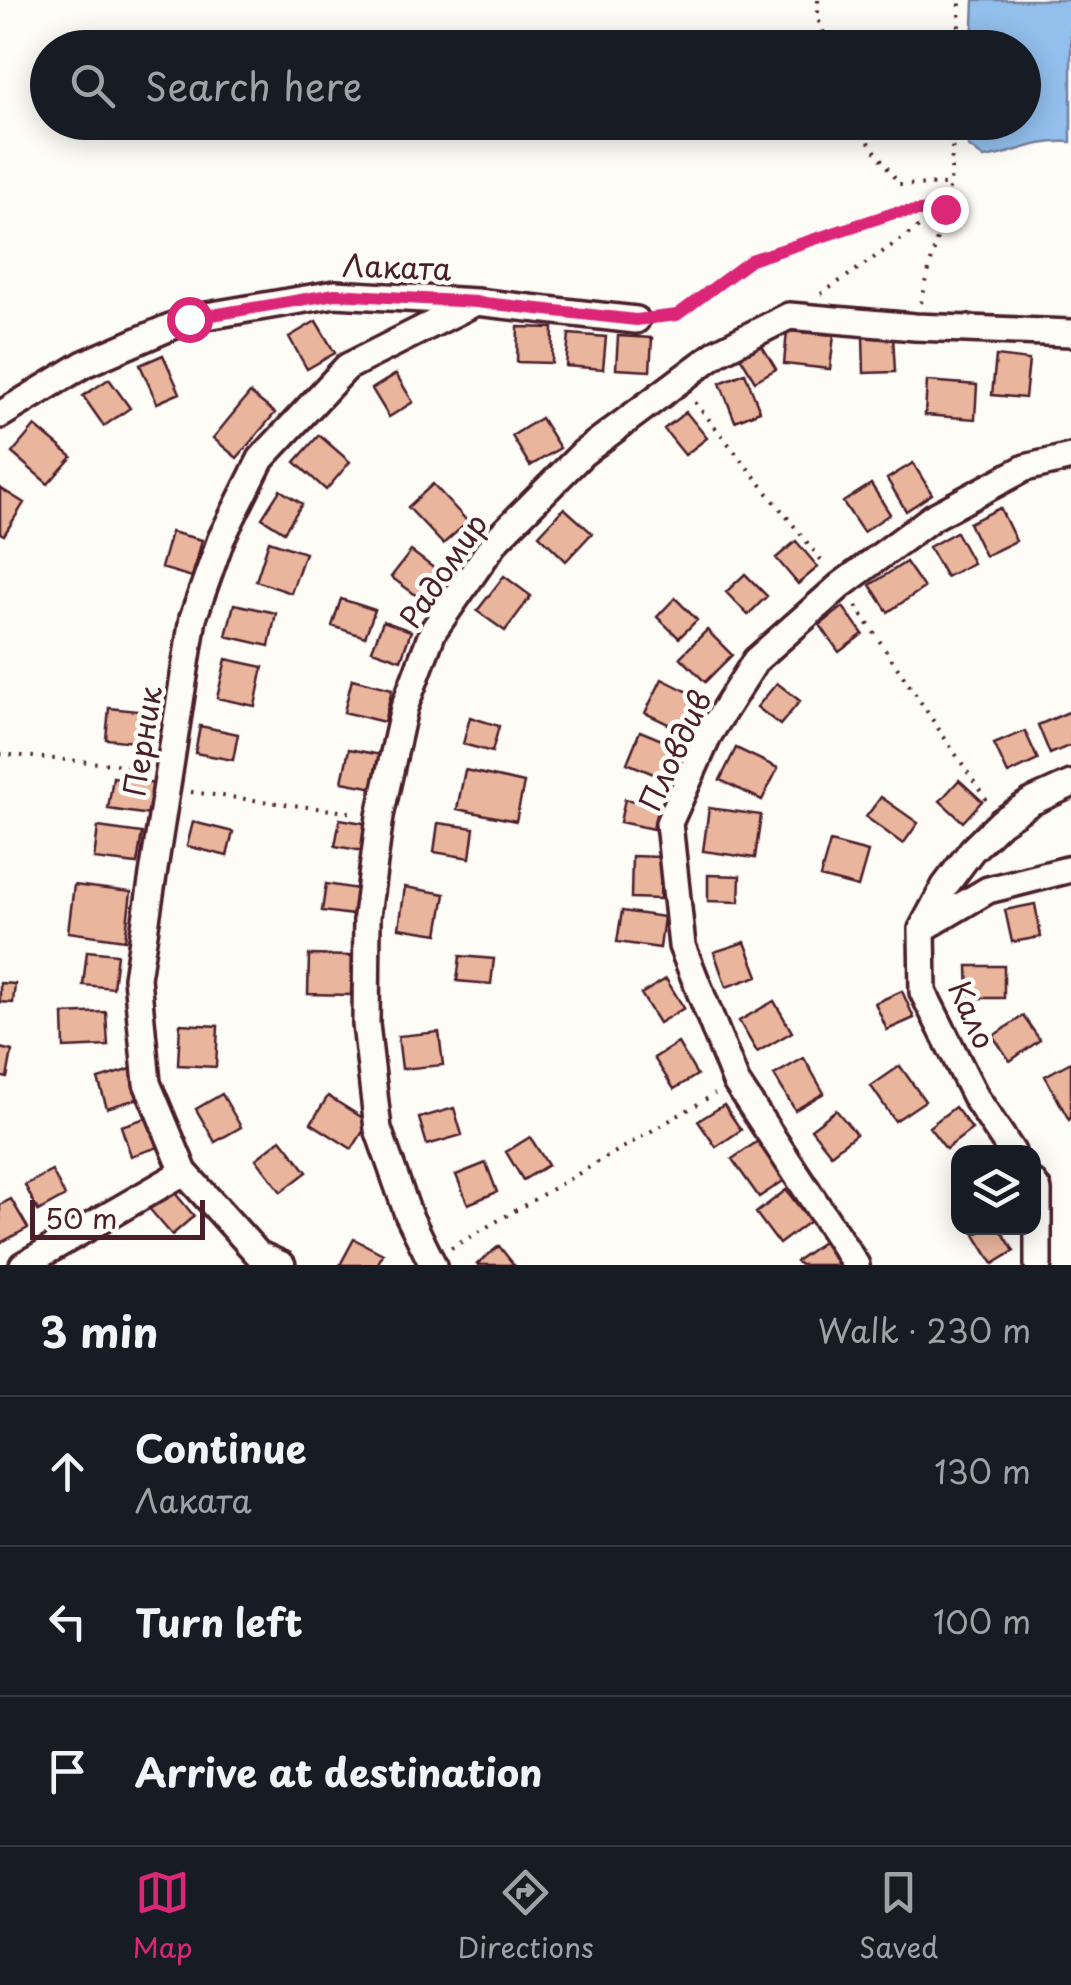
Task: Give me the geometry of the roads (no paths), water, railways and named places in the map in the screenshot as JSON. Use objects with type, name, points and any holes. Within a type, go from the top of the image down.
[{"type":"street","name":"Лаката","points":[[0,416],[84,364],[189,319],[335,294],[476,302],[636,320]]},
{"type":"street","name":"Перник","points":[[282,1265],[258,1254],[184,1172],[148,1083],[136,978],[194,618],[221,539],[261,459],[347,368],[476,302]]},
{"type":"street","name":"Радомир","points":[[432,1262],[408,1214],[378,1129],[366,1024],[367,916],[380,816],[404,708],[433,631],[497,538],[583,453],[718,352],[789,316],[915,327],[1071,333]]},
{"type":"street","name":"Пловдив","points":[[856,1265],[736,1082],[682,946],[669,823],[709,734],[756,660],[841,584],[933,517],[1025,468],[1071,457]]},
{"type":"street","points":[[922,929],[945,886],[982,840],[1031,802],[1071,784]]},
{"type":"street","points":[[922,929],[988,890],[1071,869]]},
{"type":"street","name":"Кало","points":[[922,929],[923,992],[976,1098],[1007,1145]]},
{"type":"street","points":[[23,1265],[184,1172]]},
{"type":"street","points":[[1038,1235],[1038,1265]]},
{"type":"water","points":[[974,0],[1071,0],[1071,142],[1035,145],[984,158],[968,146],[968,140],[1041,140],[1041,30],[973,30]]}]
